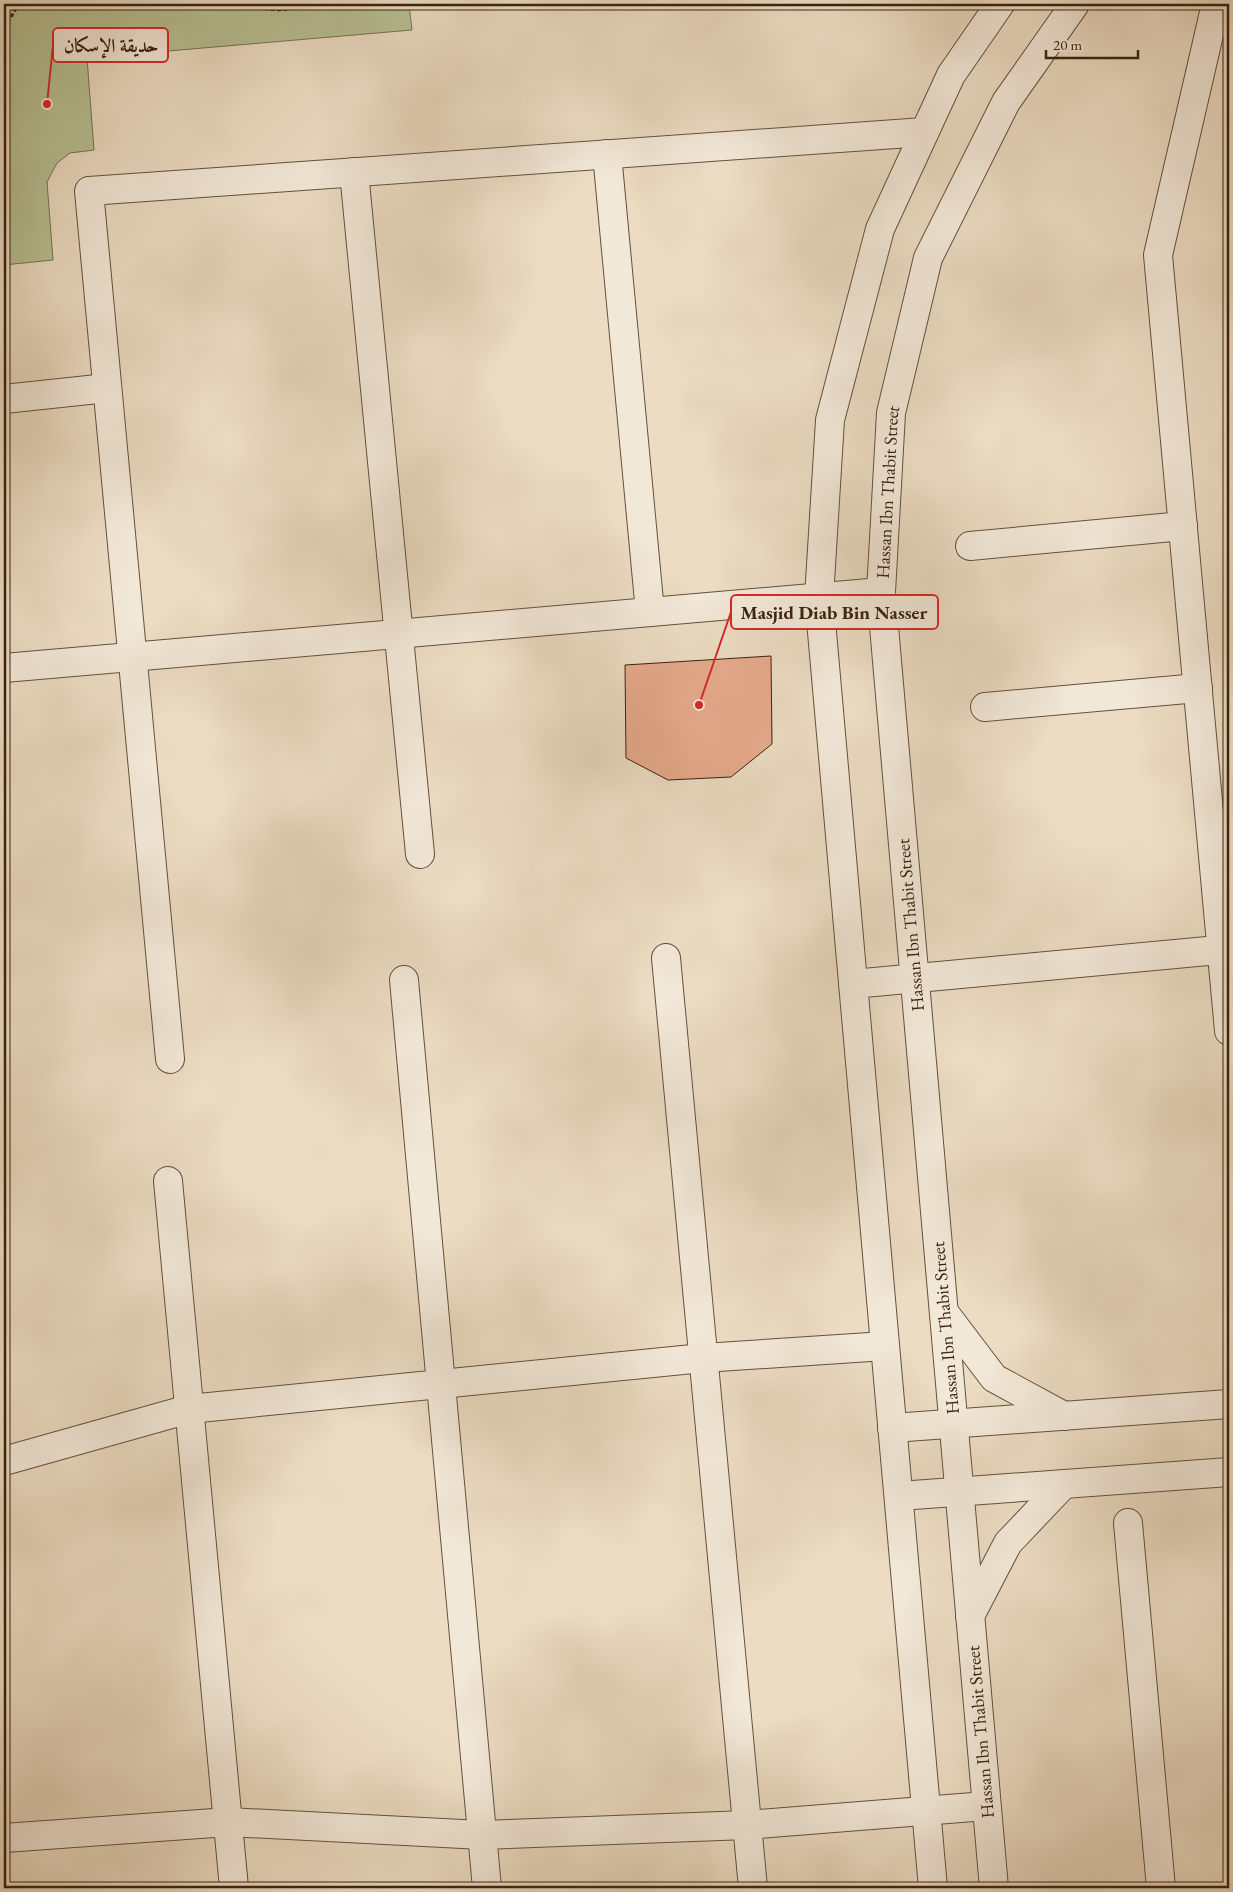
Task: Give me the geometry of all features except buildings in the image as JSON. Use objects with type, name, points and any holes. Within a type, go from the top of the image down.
[{"type":"street","points":[[933,1888],[819,598],[830,420],[880,229],[951,76],[1000,4]]},
{"type":"street","name":"Hassan Ibn Thabit Street","points":[[994,1888],[881,592],[891,413],[928,258],[1006,102],[1075,4]]},
{"type":"street","points":[[1216,4],[1158,255],[1198,688],[1226,949],[1229,1031]]},
{"type":"street","points":[[170,1059],[89,191],[924,132]]},
{"type":"street","points":[[607,154],[650,612]]},
{"type":"street","points":[[354,172],[420,854]]},
{"type":"street","points":[[4,399],[108,388]]},
{"type":"street","points":[[970,546],[1183,526]]},
{"type":"street","points":[[4,668],[881,592]]},
{"type":"street","points":[[985,707],[1198,688]]},
{"type":"street","points":[[853,984],[1226,949]]},
{"type":"street","points":[[666,958],[753,1888]]},
{"type":"street","points":[[404,980],[487,1888]]},
{"type":"street","points":[[168,1181],[234,1888]]},
{"type":"street","points":[[944,1312],[994,1378],[1064,1416]]},
{"type":"street","points":[[4,1462],[189,1409],[703,1358],[885,1346]]},
{"type":"street","points":[[892,1428],[1229,1404]]},
{"type":"street","points":[[898,1496],[1229,1472]]},
{"type":"street","points":[[970,1616],[1008,1543],[1064,1484]]},
{"type":"street","points":[[1128,1523],[1161,1888]]},
{"type":"street","points":[[4,1838],[228,1822],[482,1835],[747,1826],[986,1806]]},
{"type":"path","points":[[4,28],[19,4]]},
{"type":"path","points":[[245,4],[262,9],[279,10],[305,4]]},
{"type":"green space","points":[[4,4],[409,4],[412,30],[87,58],[94,150],[70,153],[57,163],[47,182],[53,260],[4,265]]},
{"type":"place","name":"حديقة الإسكان","points":[[47,104]]},
{"type":"place","name":"Masjid Diab Bin Nasser","points":[[699,705]]}]
